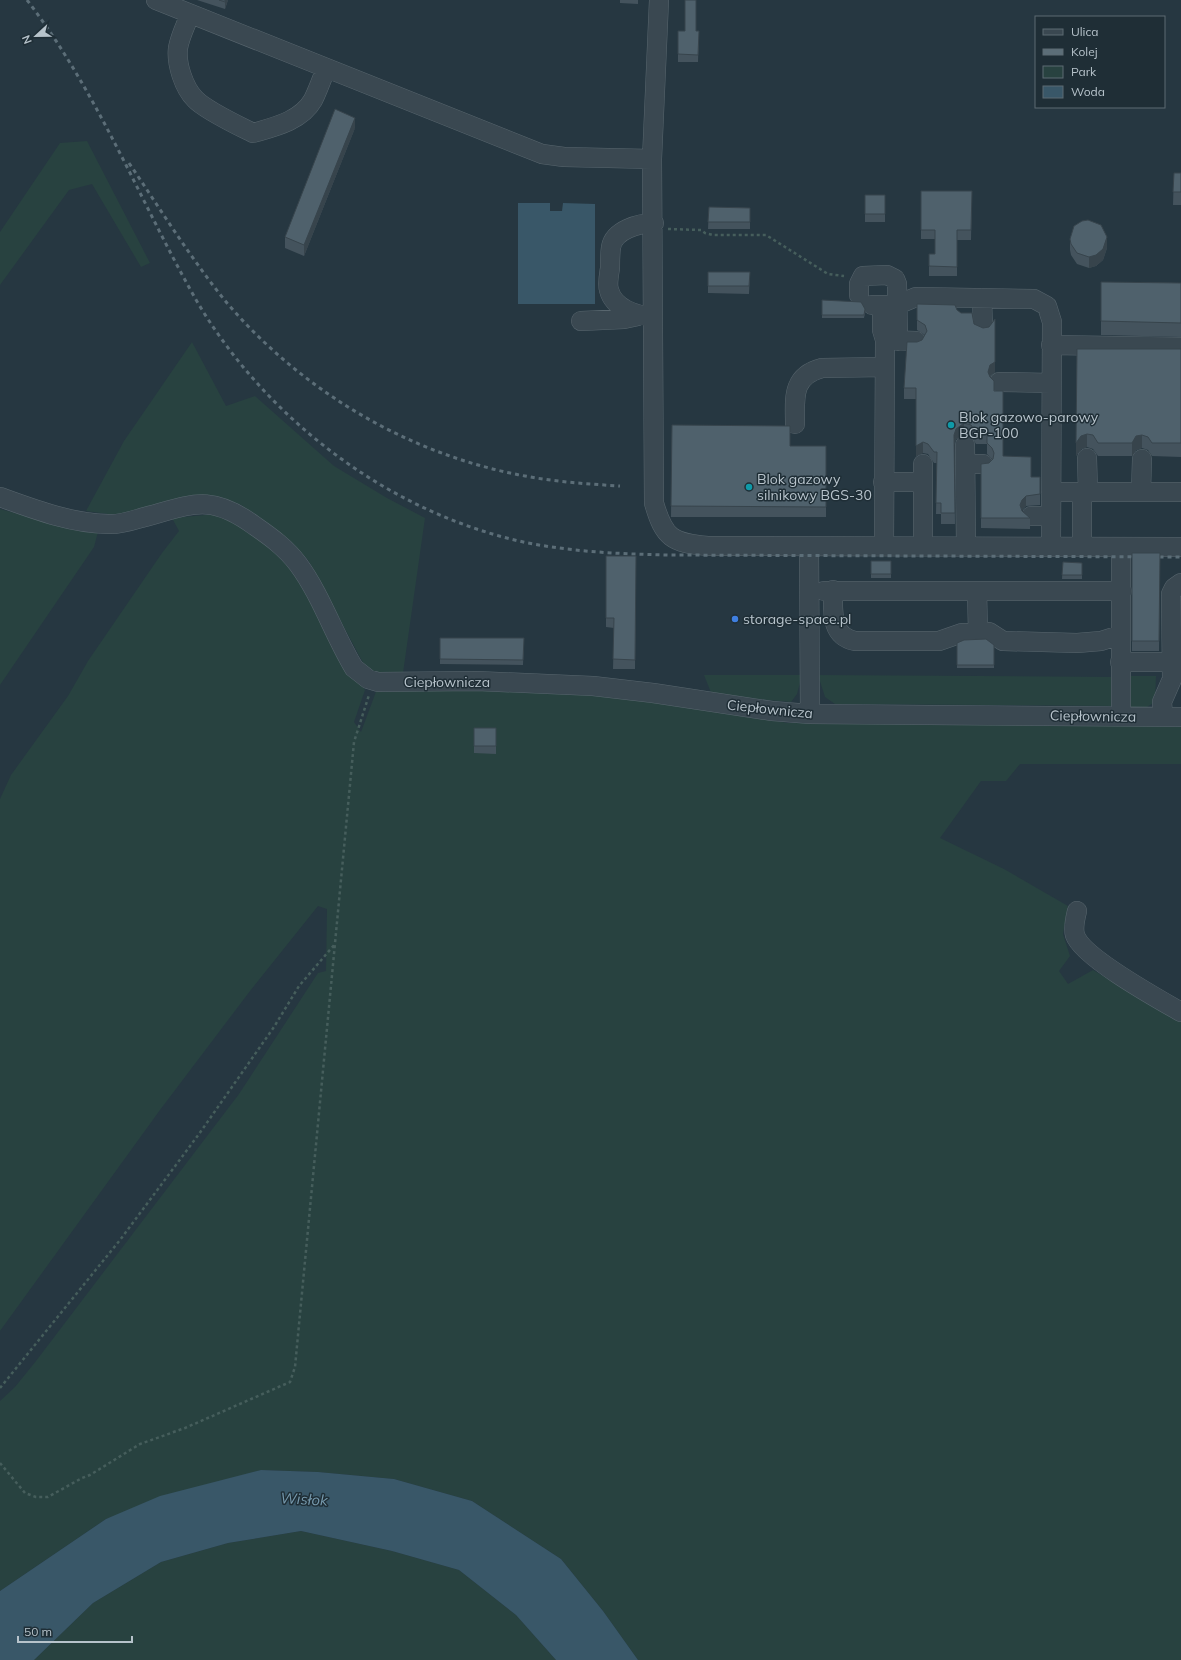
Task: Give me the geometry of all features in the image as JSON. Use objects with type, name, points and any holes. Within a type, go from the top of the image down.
[{"type":"street","points":[[156,0],[542,154],[564,157],[652,159]]},
{"type":"street","points":[[660,0],[652,159],[654,226],[646,316],[654,503],[659,521],[668,534],[683,544],[809,546],[1181,547]]},
{"type":"street","points":[[190,14],[178,50],[180,69],[187,89],[195,100],[230,122],[253,133],[280,125],[296,117],[309,105],[326,68]]},
{"type":"street","points":[[646,316],[625,309],[615,300],[608,289],[611,247],[615,238],[639,224],[654,226]]},
{"type":"street","points":[[877,303],[897,284],[892,276],[867,274],[863,276],[859,284],[877,303],[900,341],[884,368],[884,546]]},
{"type":"street","points":[[877,303],[916,297],[971,303],[1034,299],[1047,306],[1050,314],[1051,345],[1051,546]]},
{"type":"street","points":[[971,303],[983,328]]},
{"type":"street","points":[[581,321],[624,320],[646,316]]},
{"type":"street","points":[[1051,345],[1181,346]]},
{"type":"street","points":[[795,424],[795,396],[799,384],[812,371],[822,368],[884,368]]},
{"type":"street","points":[[999,382],[1051,383]]},
{"type":"street","points":[[965,445],[974,464],[966,546]]},
{"type":"street","points":[[1082,546],[1087,458]]},
{"type":"street","points":[[1141,492],[1142,459]]},
{"type":"street","points":[[883,482],[923,473],[923,546]]},
{"type":"street","points":[[1051,492],[1181,492]]},
{"type":"street","points":[[0,497],[55,516],[84,522],[110,524],[126,522],[195,504],[219,505],[233,511],[286,549],[299,564],[347,657],[367,678]]},
{"type":"street","points":[[1031,516],[1051,516]]},
{"type":"street","points":[[809,546],[810,714]]},
{"type":"street","points":[[1121,547],[1121,717]]},
{"type":"street","points":[[1172,716],[1162,702],[1174,690],[1172,679],[1176,662],[1171,594],[1174,588],[1181,583]]},
{"type":"street","points":[[1120,635],[1101,641],[1077,643],[1003,641],[989,632],[962,632],[939,641],[862,642],[849,640],[842,636],[835,626],[828,590],[1122,591]]},
{"type":"street","points":[[976,591],[978,632]]},
{"type":"street","points":[[1120,662],[1176,662]]},
{"type":"street","name":"Ciepłownicza","points":[[367,678],[393,682],[477,681],[593,686],[653,693],[772,711],[810,714],[1121,717],[1172,716]]},
{"type":"street","points":[[1077,911],[1074,922],[1075,935],[1083,946],[1108,968],[1181,1012]]},
{"type":"path","points":[[654,226],[701,230],[705,233],[713,234],[766,235],[828,274],[863,276]]},
{"type":"path","points":[[0,1463],[25,1493],[36,1497],[48,1497],[90,1475],[140,1444],[185,1428],[290,1382],[295,1367],[354,742],[367,678]]},
{"type":"path","points":[[0,1388],[120,1240],[199,1134],[261,1046],[299,986],[335,943]]},
{"type":"green space","points":[[87,141],[150,263],[141,267],[92,184],[69,190],[0,285],[0,232],[60,143]]},
{"type":"green space","points":[[192,342],[226,406],[255,396],[334,466],[387,498],[425,518],[403,673],[368,672],[308,560],[288,539],[241,505],[219,499],[115,515],[86,511],[124,441]]},
{"type":"green space","points":[[0,509],[73,529],[98,532],[94,547],[0,685]]},
{"type":"green space","points":[[217,514],[245,529],[286,557],[365,690],[354,722],[361,732],[377,689],[553,690],[730,712],[787,723],[1181,724],[1181,764],[1020,764],[1006,781],[981,781],[940,838],[1004,869],[1068,906],[1063,934],[1070,956],[1059,971],[1068,984],[1093,970],[1181,1022],[1181,1660],[638,1660],[603,1611],[561,1559],[472,1501],[394,1479],[318,1472],[261,1470],[106,1519],[0,1591],[0,1401],[15,1387],[36,1361],[239,1094],[318,973],[326,971],[327,909],[318,906],[250,991],[160,1110],[0,1331],[0,799],[11,775],[68,696],[88,661],[162,553],[179,531],[172,518]]},
{"type":"green space","points":[[704,675],[802,675],[797,694],[791,702],[712,695]]},
{"type":"green space","points":[[818,675],[1112,677],[1112,706],[835,704],[825,697]]},
{"type":"green space","points":[[1131,676],[1156,676],[1155,702],[1147,707],[1129,708],[1128,682]]},
{"type":"green space","points":[[301,1531],[392,1551],[459,1570],[516,1615],[556,1660],[34,1660],[93,1603],[161,1562],[228,1543]]},
{"type":"water","points":[[518,203],[550,203],[550,211],[562,211],[563,203],[595,204],[595,304],[518,304]]},
{"type":"water","name":"Wisłok","points":[[261,1470],[318,1472],[394,1479],[472,1501],[561,1559],[603,1611],[638,1660],[556,1660],[516,1615],[459,1570],[392,1551],[301,1531],[228,1543],[161,1562],[93,1603],[34,1660],[0,1660],[0,1591],[106,1519],[160,1496]]},
{"type":"building","points":[[685,0],[696,0],[696,31],[699,31],[698,55],[678,54],[678,31],[685,31]]},
{"type":"building","points":[[335,109],[355,118],[304,245],[285,237]]},
{"type":"building","points":[[1174,173],[1181,173],[1181,192],[1173,192]]},
{"type":"building","points":[[921,191],[972,191],[971,230],[957,230],[957,267],[929,266],[929,254],[935,254],[935,230],[921,230]]},
{"type":"building","points":[[865,195],[885,195],[885,214],[865,214]]},
{"type":"building","points":[[709,207],[750,208],[750,222],[708,222]]},
{"type":"building","points":[[1088,220],[1101,225],[1107,237],[1103,249],[1096,255],[1089,257],[1077,253],[1071,244],[1070,239],[1074,226],[1082,221]]},
{"type":"building","points":[[708,272],[750,272],[749,286],[708,286]]},
{"type":"building","points":[[1101,282],[1181,283],[1181,323],[1101,321]]},
{"type":"building","points":[[822,300],[861,302],[865,309],[864,315],[822,315]]},
{"type":"building","name":"Blok gazowo-parowy BGP-100","points":[[917,304],[955,305],[957,310],[961,313],[972,313],[974,324],[983,328],[989,327],[995,319],[995,362],[990,365],[988,372],[994,381],[994,391],[1003,391],[1003,456],[1031,457],[1031,477],[1040,477],[1040,494],[1026,496],[1020,505],[1022,511],[1030,518],[981,518],[981,464],[989,463],[993,459],[994,453],[992,448],[987,443],[987,433],[976,433],[971,425],[964,423],[956,429],[954,435],[955,513],[941,513],[941,503],[936,503],[937,452],[934,452],[928,444],[923,442],[916,446],[916,388],[904,388],[907,342],[917,342],[922,340],[927,331],[925,325],[917,320]]},
{"type":"building","points":[[1077,349],[1181,349],[1181,443],[1152,443],[1148,437],[1142,435],[1136,436],[1132,443],[1098,443],[1093,435],[1087,434],[1081,436],[1076,443]]},
{"type":"building","name":"Blok gazowy silnikowy BGS-30","points":[[672,425],[790,426],[790,446],[826,446],[826,507],[671,506]]},
{"type":"building","points":[[1132,553],[1160,553],[1159,641],[1132,641]]},
{"type":"building","points":[[606,556],[636,556],[635,660],[613,659],[614,618],[606,618]]},
{"type":"building","points":[[871,561],[891,561],[891,574],[871,574]]},
{"type":"building","points":[[1063,562],[1082,563],[1082,575],[1062,575]]},
{"type":"building","points":[[440,638],[524,638],[523,660],[440,659]]},
{"type":"building","points":[[986,639],[994,645],[994,665],[957,665],[957,643],[964,640]]},
{"type":"building","points":[[474,728],[496,728],[496,746],[474,746]]},
{"type":"railway","points":[[27,0],[75,71],[96,108],[195,298],[224,342],[257,383],[295,421],[336,455],[380,485],[428,510],[477,529],[528,543],[563,549],[616,553],[669,555],[1181,557]]},
{"type":"railway","points":[[129,163],[189,252],[227,303],[257,335],[289,365],[324,391],[361,415],[400,436],[441,453],[482,466],[525,476],[584,484],[620,486]]},
{"type":"place","name":"Blok gazowo-parowy BGP-100","points":[[951,425]]},
{"type":"place","name":"Blok gazowy silnikowy BGS-30","points":[[749,487]]},
{"type":"place","name":"storage-space.pl","points":[[735,619]]}]
